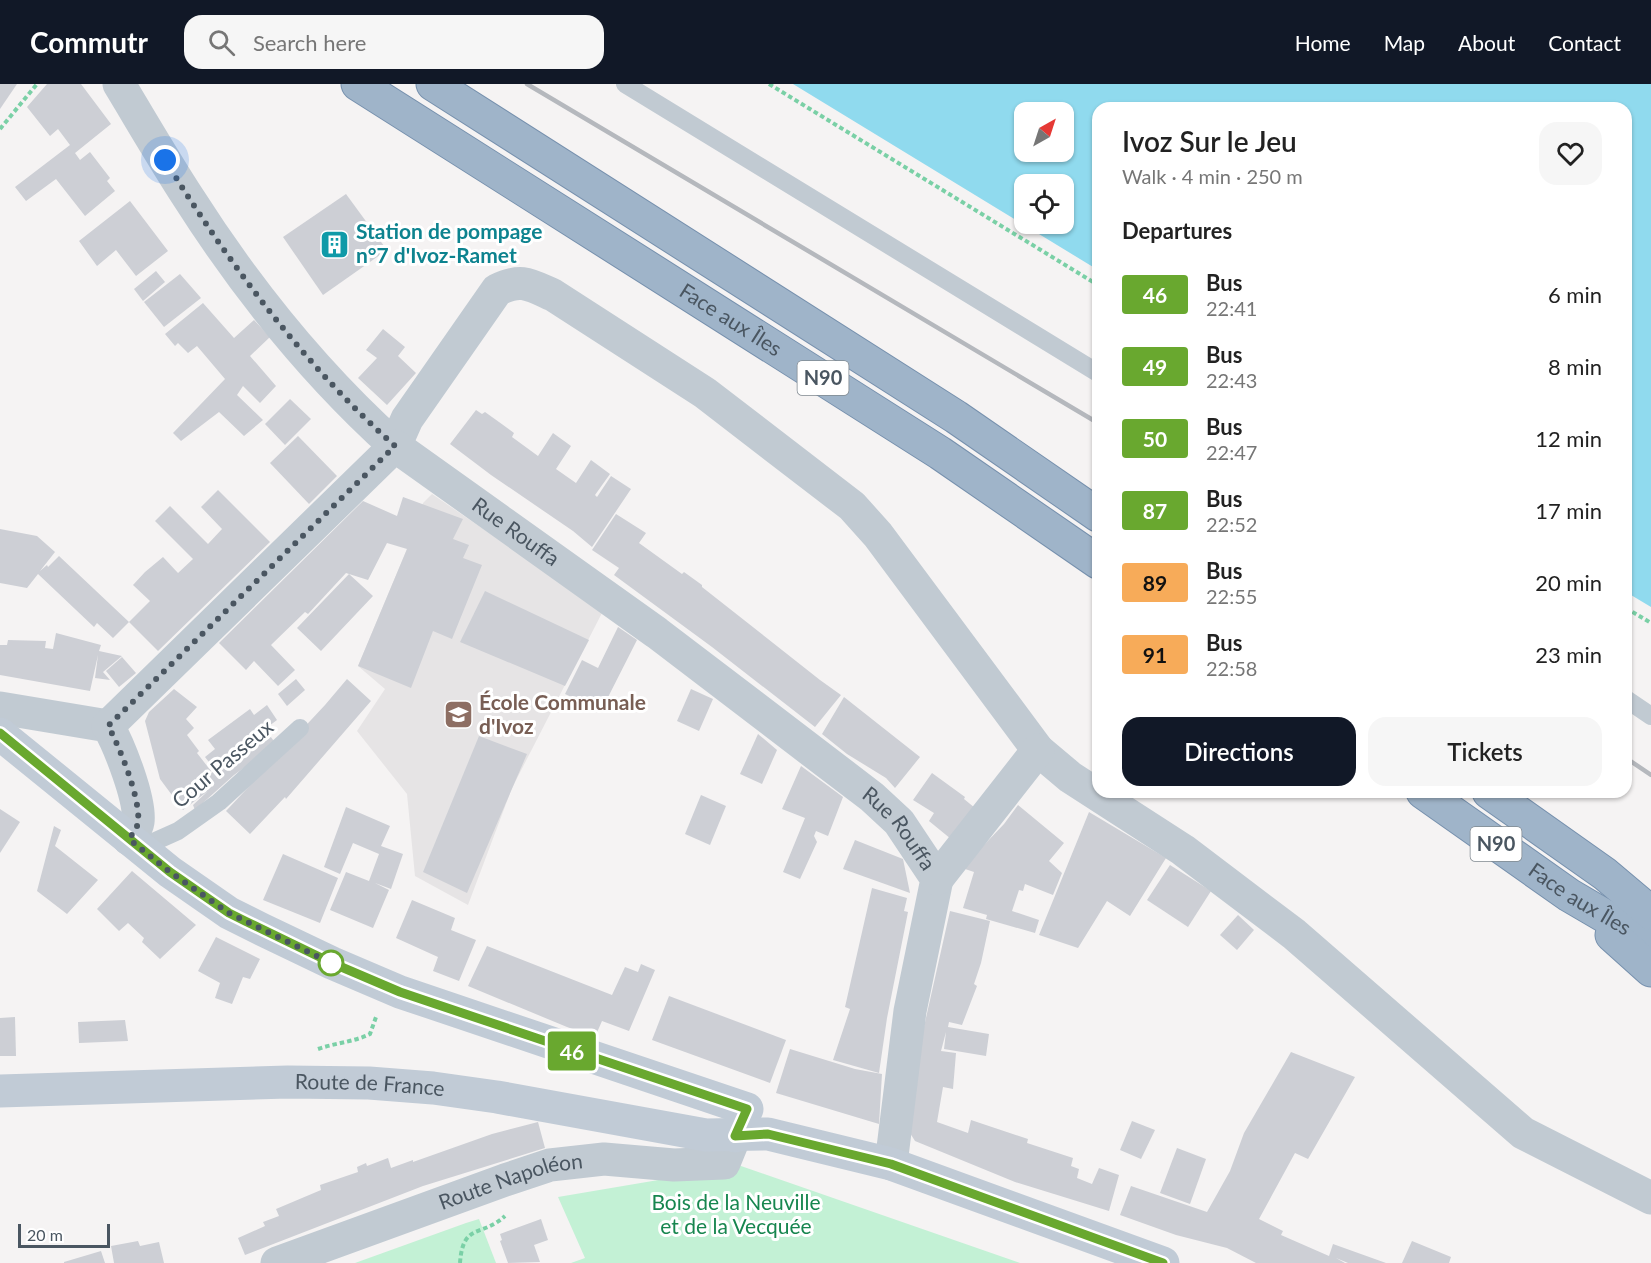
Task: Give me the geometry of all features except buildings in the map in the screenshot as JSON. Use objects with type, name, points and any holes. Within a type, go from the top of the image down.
[{"type":"highway","name":"Face aux Îles","points":[[358,84],[940,453],[1092,558]]},
{"type":"highway","name":"Face aux Îles","points":[[433,84],[956,417],[1092,511]]},
{"type":"highway","name":"Face aux Îles","points":[[1432,798],[1569,895],[1651,943]]},
{"type":"highway","name":"Face aux Îles","points":[[1497,798],[1605,874],[1651,913]]},
{"type":"highway","points":[[1605,874],[1651,901]]},
{"type":"highway","points":[[1569,895],[1651,970]]},
{"type":"main road","points":[[0,734],[135,843],[229,913],[385,986],[523,1035],[747,1109],[735,1136]]},
{"type":"main road","name":"Route de France","points":[[0,1091],[288,1082],[369,1083],[433,1088],[497,1097],[706,1135],[768,1134],[891,1164],[1163,1263]]},
{"type":"street","name":"Rue Rouffa","points":[[119,84],[188,198],[275,318],[356,411],[395,446],[657,633],[872,797],[899,822],[937,879]]},
{"type":"street","points":[[108,726],[395,446],[407,419],[496,290],[513,282],[533,285],[553,295],[705,393],[852,506],[878,535],[1038,750],[1070,777],[1092,791]]},
{"type":"street","points":[[0,708],[108,726]]},
{"type":"street","points":[[108,726],[116,740],[138,811],[135,843]]},
{"type":"street","name":"Rue Rouffa","points":[[891,1164],[910,1011],[937,879],[1038,750]]},
{"type":"street","points":[[1103,798],[1183,850],[1294,934],[1523,1133],[1651,1198]]},
{"type":"street","name":"Route Napoléon","points":[[278,1263],[505,1180],[550,1166],[604,1159],[674,1165],[724,1163],[735,1136]]},
{"type":"lane","points":[[625,84],[1092,369]]},
{"type":"lane","points":[[1632,703],[1651,716]]},
{"type":"lane","name":"Cour Passeux","points":[[135,843],[178,831],[219,802],[300,728]]},
{"type":"path","points":[[0,129],[37,84]]},
{"type":"path","points":[[769,84],[1092,281]]},
{"type":"path","points":[[1632,612],[1651,623]]},
{"type":"path","points":[[315,1050],[370,1034],[385,986]]},
{"type":"shaded area","name":"École Communale d'Ivoz","points":[[432,494],[603,611],[512,788],[468,905],[415,876],[407,794],[357,731],[385,689],[358,666],[407,549],[423,503]]},
{"type":"green space","name":"Bois de la Neuville et de la Vecquée","points":[[741,1166],[1020,1263],[571,1263],[585,1258],[558,1197]]},
{"type":"green space","points":[[479,1219],[496,1263],[355,1263],[466,1223]]},
{"type":"water","points":[[793,84],[1651,84],[1651,607],[1632,596],[1632,102],[1092,102],[1092,266],[1039,234],[1074,234],[1074,174],[1014,174],[1014,219]]},
{"type":"railway","points":[[527,84],[1092,419]]},
{"type":"railway","points":[[1632,762],[1651,775]]},
{"type":"bus line","name":"46","points":[[0,733],[170,872],[204,896],[229,913],[332,963],[400,992],[747,1109],[735,1136],[768,1134],[891,1164],[1163,1263]]},
{"type":"place","name":"Station de pompage n°7 d'Ivoz-Ramet","points":[[335,244]]},
{"type":"place","name":"École Communale d'Ivoz","points":[[458,715]]},
{"type":"route","points":[[165,160],[188,198],[275,318],[356,411],[395,446],[108,726],[116,740],[138,811],[136,829],[129,839],[170,872],[229,913],[331,963]]}]
